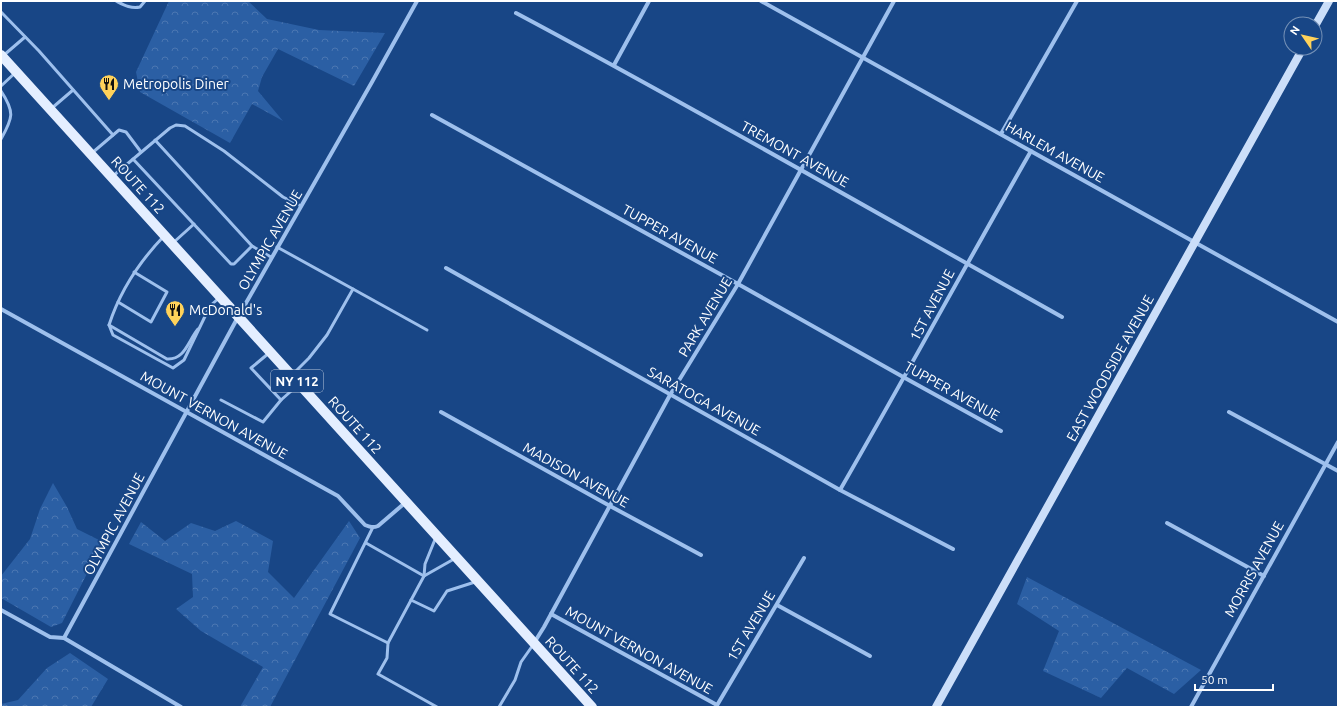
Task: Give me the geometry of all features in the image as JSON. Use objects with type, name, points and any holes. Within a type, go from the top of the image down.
[{"type":"main road","points":[[1321,16],[1329,1]]},
{"type":"main road","name":"ROUTE 112","points":[[2,56],[592,707]]},
{"type":"main road","name":"EAST WOODSIDE AVENUE","points":[[937,705],[1299,56]]},
{"type":"street","name":"OLYMPIC AVENUE","points":[[64,638],[271,257],[417,1]]},
{"type":"street","points":[[614,65],[649,1]]},
{"type":"street","name":"HARLEM AVENUE","points":[[761,1],[1338,322]]},
{"type":"street","name":"PARK AVENUE","points":[[534,643],[670,395],[738,284],[864,58],[894,1]]},
{"type":"street","points":[[1001,134],[1078,1]]},
{"type":"street","name":"TREMONT AVENUE","points":[[516,13],[614,65],[665,95],[802,169],[966,264],[1062,317]]},
{"type":"street","name":"TUPPER AVENUE","points":[[432,115],[1001,431]]},
{"type":"street","name":"1ST AVENUE","points":[[840,490],[905,378],[966,264],[1031,151]]},
{"type":"street","name":"SARATOGA AVENUE","points":[[446,268],[840,490],[953,549]]},
{"type":"street","name":"MOUNT VERNON AVENUE","points":[[1,309],[338,496],[365,524],[374,528]]},
{"type":"street","name":"MADISON AVENUE","points":[[441,412],[701,555]]},
{"type":"street","points":[[1229,412],[1338,471]]},
{"type":"street","name":"MORRIS AVENUE","points":[[1191,707],[1338,442]]},
{"type":"street","points":[[374,528],[406,502]]},
{"type":"street","points":[[1167,523],[1264,576]]},
{"type":"street","name":"1ST AVENUE","points":[[717,706],[804,558]]},
{"type":"street","points":[[777,605],[870,656]]},
{"type":"street","points":[[1,610],[50,637],[64,638],[181,707]]},
{"type":"street","name":"MOUNT VERNON AVENUE","points":[[551,614],[717,706]]},
{"type":"lane","points":[[116,1],[129,8],[137,8],[140,7],[145,1]]},
{"type":"lane","points":[[1,12],[113,135]]},
{"type":"lane","points":[[2,56],[25,37]]},
{"type":"lane","points":[[1,86],[16,72]]},
{"type":"lane","points":[[51,110],[73,90]]},
{"type":"lane","points":[[1,91],[11,108],[11,119],[1,139]]},
{"type":"lane","points":[[112,177],[155,140],[176,125],[185,126],[224,151],[283,196],[301,206]]},
{"type":"lane","points":[[91,154],[119,130],[122,130],[141,152]]},
{"type":"lane","points":[[155,140],[252,246],[271,257]]},
{"type":"lane","points":[[133,159],[231,264],[234,264],[252,246]]},
{"type":"lane","points":[[172,244],[194,224]]},
{"type":"lane","points":[[165,235],[139,263],[118,302],[109,325],[113,335],[173,368],[184,360],[210,306],[220,297]]},
{"type":"lane","points":[[277,247],[427,330]]},
{"type":"lane","points":[[118,302],[151,322],[167,292],[134,272]]},
{"type":"lane","points":[[292,375],[309,358],[327,335],[353,289]]},
{"type":"lane","points":[[109,325],[163,357],[174,360],[183,354],[201,324]]},
{"type":"lane","points":[[270,352],[251,368],[281,400]]},
{"type":"lane","points":[[221,400],[263,422],[281,400],[300,384]]},
{"type":"lane","points":[[374,528],[330,614],[388,643]]},
{"type":"lane","points":[[436,535],[426,564],[424,576],[388,643],[386,658],[378,674],[437,707]]},
{"type":"lane","points":[[366,543],[424,576]]},
{"type":"lane","points":[[424,576],[456,558]]},
{"type":"lane","points":[[412,600],[434,611],[447,591],[478,581]]},
{"type":"lane","points":[[499,707],[515,680],[521,662],[534,643]]},
{"type":"green space","points":[[169,1],[248,1],[267,19],[319,30],[385,33],[354,86],[278,49],[262,77],[258,91],[283,121],[252,104],[230,143],[140,92],[136,72]]},
{"type":"green space","points":[[53,483],[67,507],[77,529],[103,542],[62,623],[51,627],[1,598],[1,576],[30,539],[40,509]]},
{"type":"green space","points":[[236,521],[273,541],[268,572],[294,598],[349,521],[360,538],[270,707],[240,707],[263,667],[201,631],[176,609],[193,597],[192,574],[129,544],[141,522],[165,541],[191,523],[215,531]]},
{"type":"green space","points":[[1027,577],[1201,670],[1174,694],[1127,668],[1101,698],[1043,671],[1059,631],[1017,604]]},
{"type":"green space","points":[[70,653],[108,679],[91,707],[1,707],[1,704],[18,700],[47,668]]},
{"type":"place","name":"Metropolis Diner","points":[[109,101]]},
{"type":"place","name":"McDonald's","points":[[175,327]]}]
